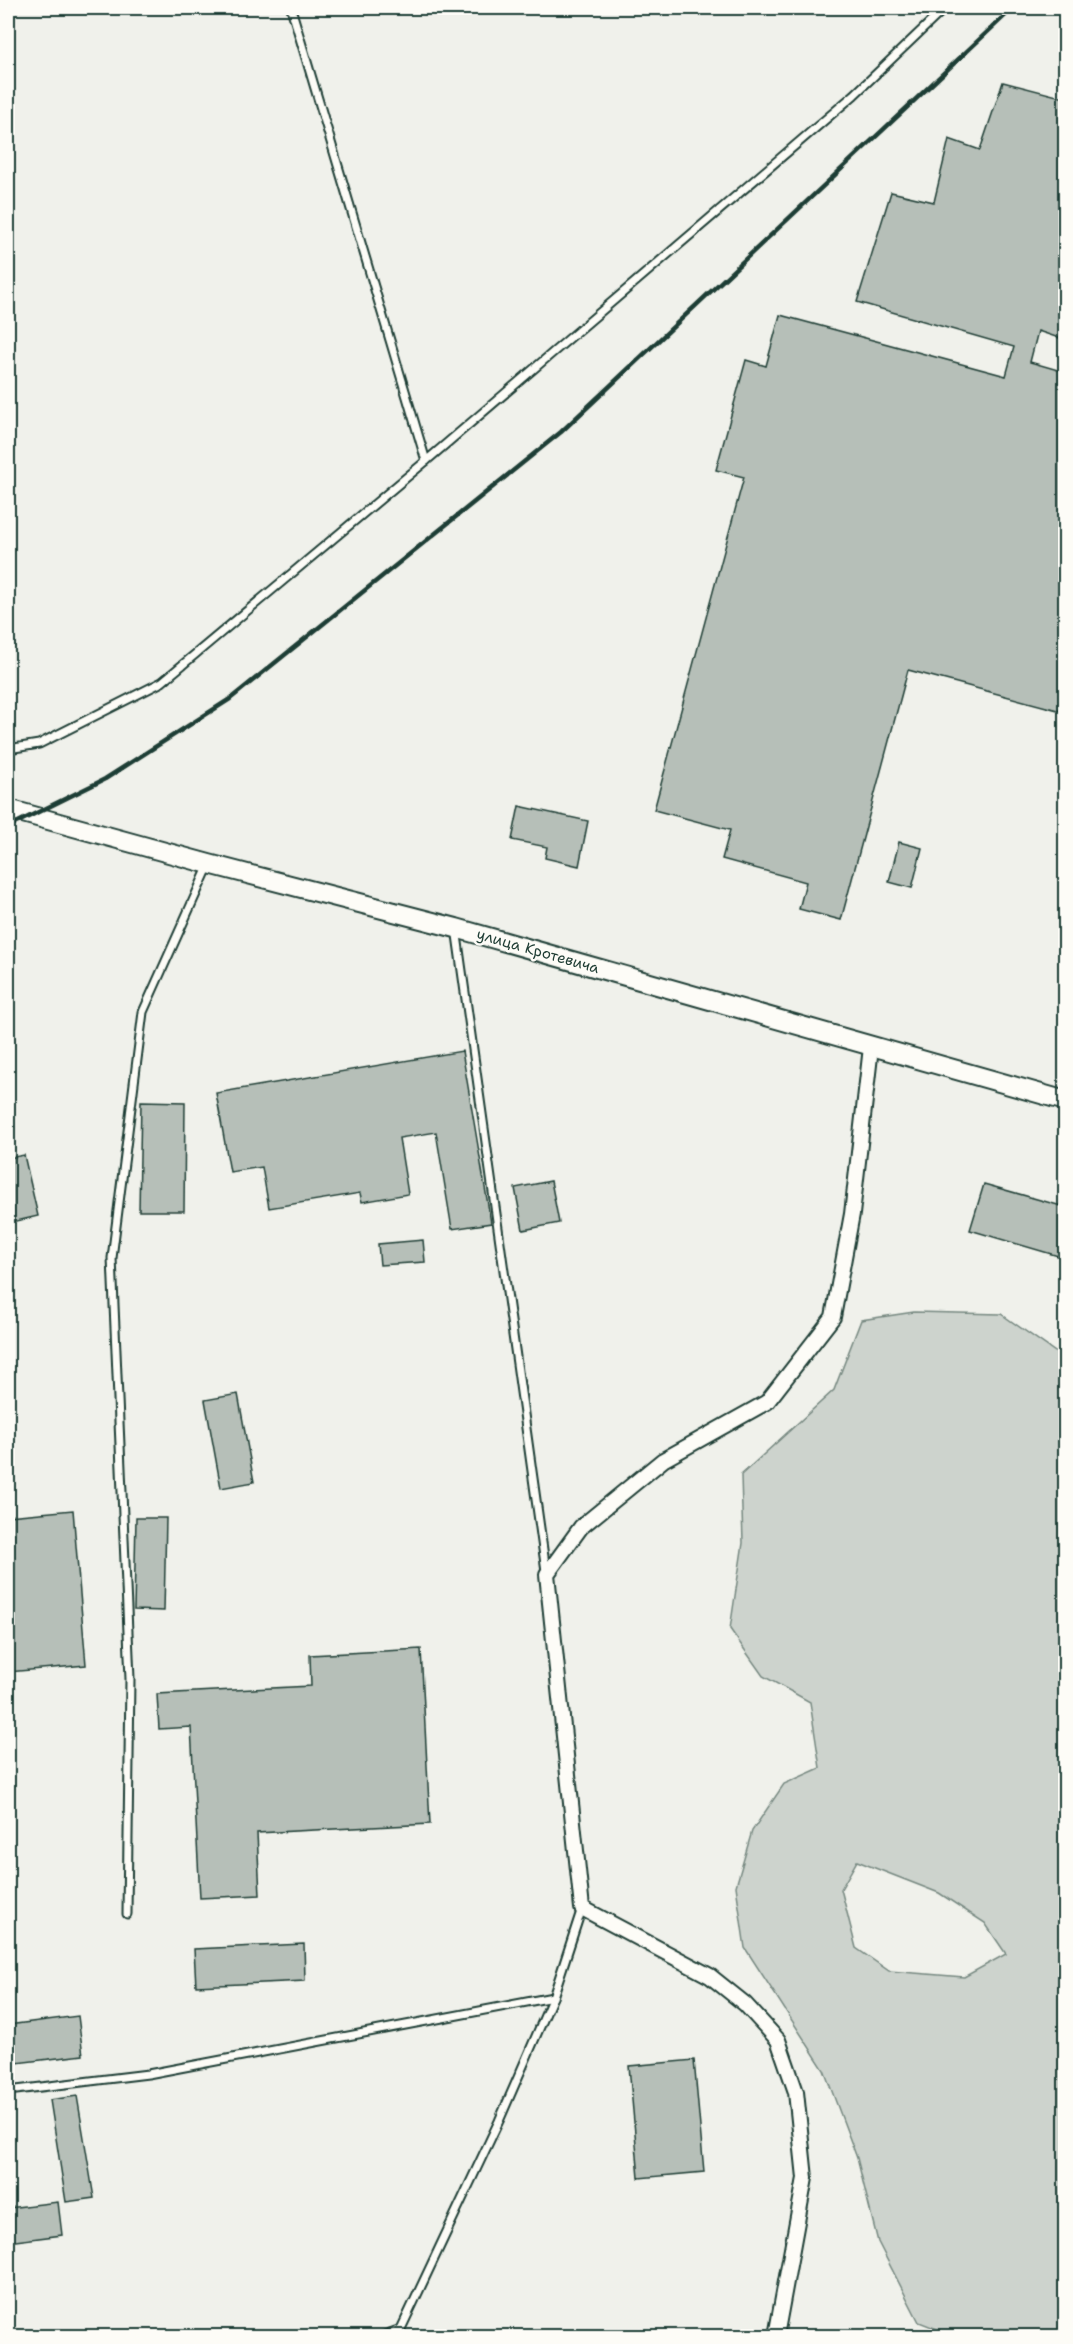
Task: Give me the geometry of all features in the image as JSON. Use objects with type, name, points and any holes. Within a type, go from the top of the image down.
[{"type":"street","name":"улица Кротевича","points":[[8,809],[456,928],[1065,1101]]},
{"type":"street","points":[[776,2337],[805,2178],[796,2092],[778,2040],[745,2004],[710,1976],[582,1908],[547,1574],[581,1527],[663,1460],[767,1402],[833,1317],[852,1215],[871,1047]]},
{"type":"lane","points":[[291,8],[426,461]]},
{"type":"lane","points":[[8,749],[39,744],[162,682],[426,461],[854,95],[945,8]]},
{"type":"lane","points":[[127,1914],[130,1679],[112,1258],[143,1012],[209,864]]},
{"type":"lane","points":[[456,928],[547,1574]]},
{"type":"lane","points":[[382,2337],[401,2329],[499,2121],[553,1997],[582,1908]]},
{"type":"lane","points":[[8,2091],[148,2074],[553,1997]]},
{"type":"shaded area","points":[[914,1312],[1001,1314],[1065,1359],[1065,2336],[955,2336],[919,2322],[878,2242],[857,2158],[824,2070],[745,1948],[736,1886],[752,1831],[784,1784],[820,1768],[810,1702],[763,1676],[730,1629],[743,1543],[741,1475],[834,1390],[861,1320]],"holes":[[[857,1861],[939,1893],[985,1923],[1006,1954],[964,1977],[889,1971],[856,1948],[841,1889]]]},
{"type":"building","points":[[1003,82],[1065,98],[1065,340],[1038,331],[1030,362],[1065,372],[1065,712],[908,670],[841,920],[799,909],[806,882],[722,859],[730,830],[654,810],[744,477],[716,470],[746,360],[766,366],[780,315],[1006,376],[1014,347],[857,302],[891,192],[934,202],[949,139],[980,150]]},
{"type":"building","points":[[519,806],[588,821],[579,866],[545,858],[547,847],[512,840]]},
{"type":"building","points":[[899,842],[922,848],[912,888],[889,882]]},
{"type":"building","points":[[462,1051],[491,1223],[452,1229],[436,1132],[399,1138],[408,1194],[362,1202],[360,1193],[269,1208],[262,1167],[230,1172],[216,1093]]},
{"type":"building","points":[[141,1101],[185,1102],[184,1211],[139,1211]]},
{"type":"building","points":[[24,1155],[38,1216],[8,1223],[8,1158]]},
{"type":"building","points":[[551,1181],[559,1223],[523,1230],[515,1188]]},
{"type":"building","points":[[984,1184],[1065,1207],[1065,1258],[970,1230]]},
{"type":"building","points":[[423,1240],[425,1262],[380,1265],[378,1244]]},
{"type":"building","points":[[238,1394],[254,1482],[221,1488],[205,1400]]},
{"type":"building","points":[[73,1510],[86,1665],[8,1672],[8,1516]]},
{"type":"building","points":[[136,1518],[166,1518],[164,1611],[134,1610]]},
{"type":"building","points":[[421,1649],[430,1824],[257,1833],[260,1895],[200,1898],[191,1727],[159,1729],[157,1694],[311,1686],[310,1655]]},
{"type":"building","points":[[304,1944],[305,1981],[196,1986],[194,1949]]},
{"type":"building","points":[[78,2016],[83,2055],[8,2064],[8,2025]]},
{"type":"building","points":[[694,2060],[704,2172],[639,2178],[629,2066]]},
{"type":"building","points":[[77,2096],[94,2198],[66,2202],[50,2100]]},
{"type":"building","points":[[58,2202],[62,2235],[8,2242],[8,2208]]},
{"type":"railway","points":[[8,827],[105,779],[230,699],[561,432],[1013,8]]}]
